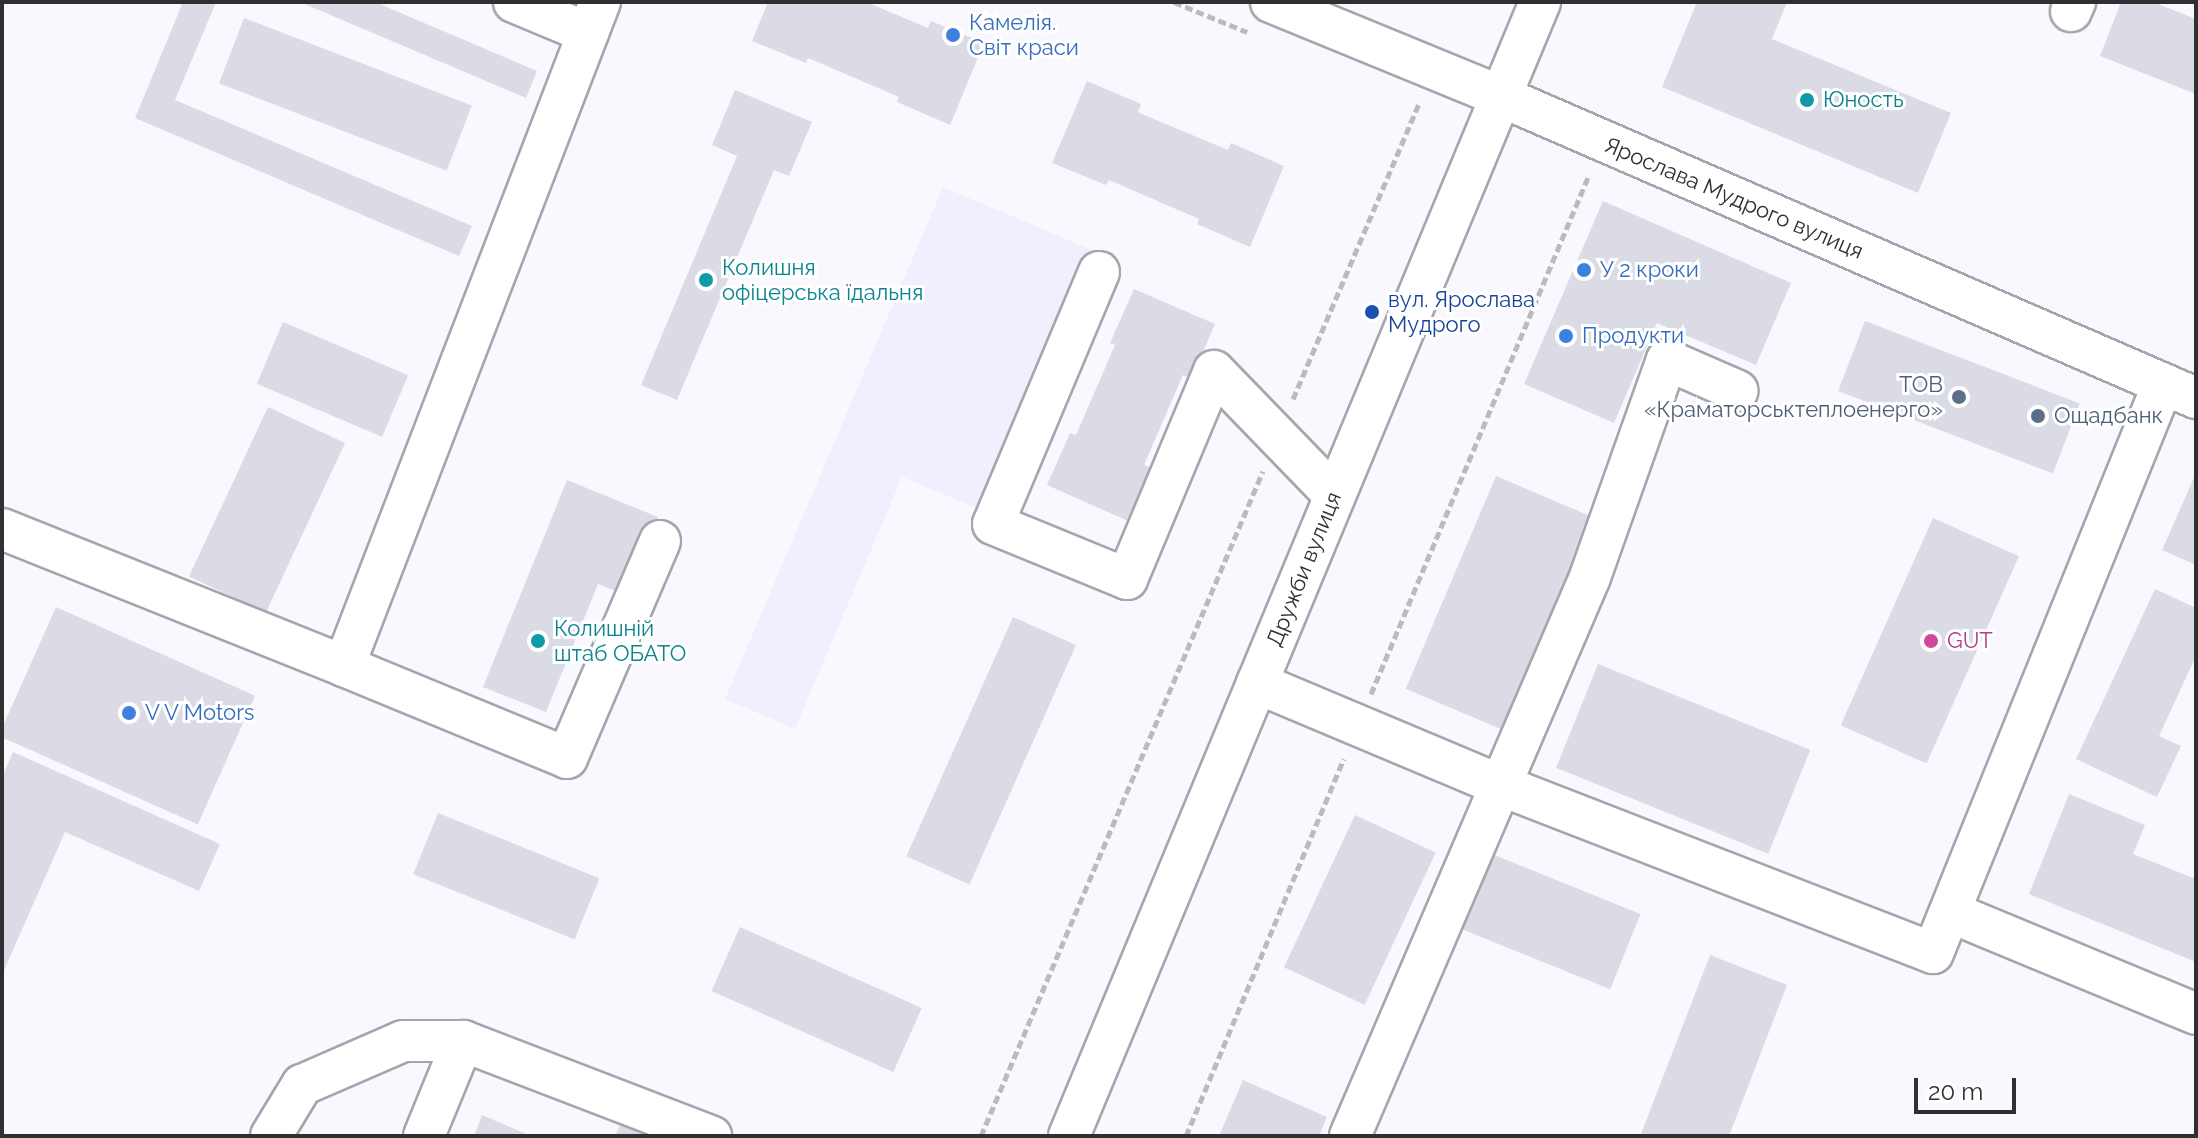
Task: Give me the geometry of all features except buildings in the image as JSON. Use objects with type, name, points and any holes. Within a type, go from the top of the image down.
[{"type":"street","points":[[344,666],[594,18],[514,2]]},
{"type":"street","name":"Ярослава Мудрого вулиця","points":[[1271,2],[1500,96],[2180,391]]},
{"type":"street","name":"Дружби вулиця","points":[[1069,1136],[1540,2]]},
{"type":"street","points":[[1099,272],[993,524],[1127,579],[1214,371],[1334,495]]},
{"type":"street","points":[[1350,1136],[1590,577],[1667,360],[1738,391]]},
{"type":"street","points":[[1257,683],[1500,785],[1933,953],[2180,391]]},
{"type":"street","points":[[2,529],[567,758],[660,541]]},
{"type":"street","points":[[1950,912],[2196,1014]]},
{"type":"street","points":[[271,1136],[302,1085],[403,1041],[463,1041],[711,1136]]},
{"type":"street","points":[[424,1136],[463,1041]]},
{"type":"path","points":[[981,1136],[1434,69]]},
{"type":"path","points":[[1186,1136],[1589,175]]},
{"type":"shaded area","points":[[943,187],[1092,250],[981,510],[902,477],[795,729],[725,699]]},
{"type":"place","name":"Камелія. Світ краси","points":[[953,35]]},
{"type":"place","name":"Юность","points":[[1807,100]]},
{"type":"place","name":"У 2 кроки","points":[[1584,270]]},
{"type":"place","name":"Колишня офіцерська їдальня","points":[[706,280]]},
{"type":"place","name":"вул. Ярослава Мудрого","points":[[1372,312]]},
{"type":"place","name":"Продукти","points":[[1566,336]]},
{"type":"place","name":"ТОВ «Краматорськтеплоенерго»","points":[[1959,397]]},
{"type":"place","name":"Ощадбанк","points":[[2038,416]]},
{"type":"place","name":"Колишній штаб ОБАТО","points":[[538,641]]},
{"type":"place","name":"GUT","points":[[1931,641]]},
{"type":"place","name":"V V Motors","points":[[129,713]]}]
